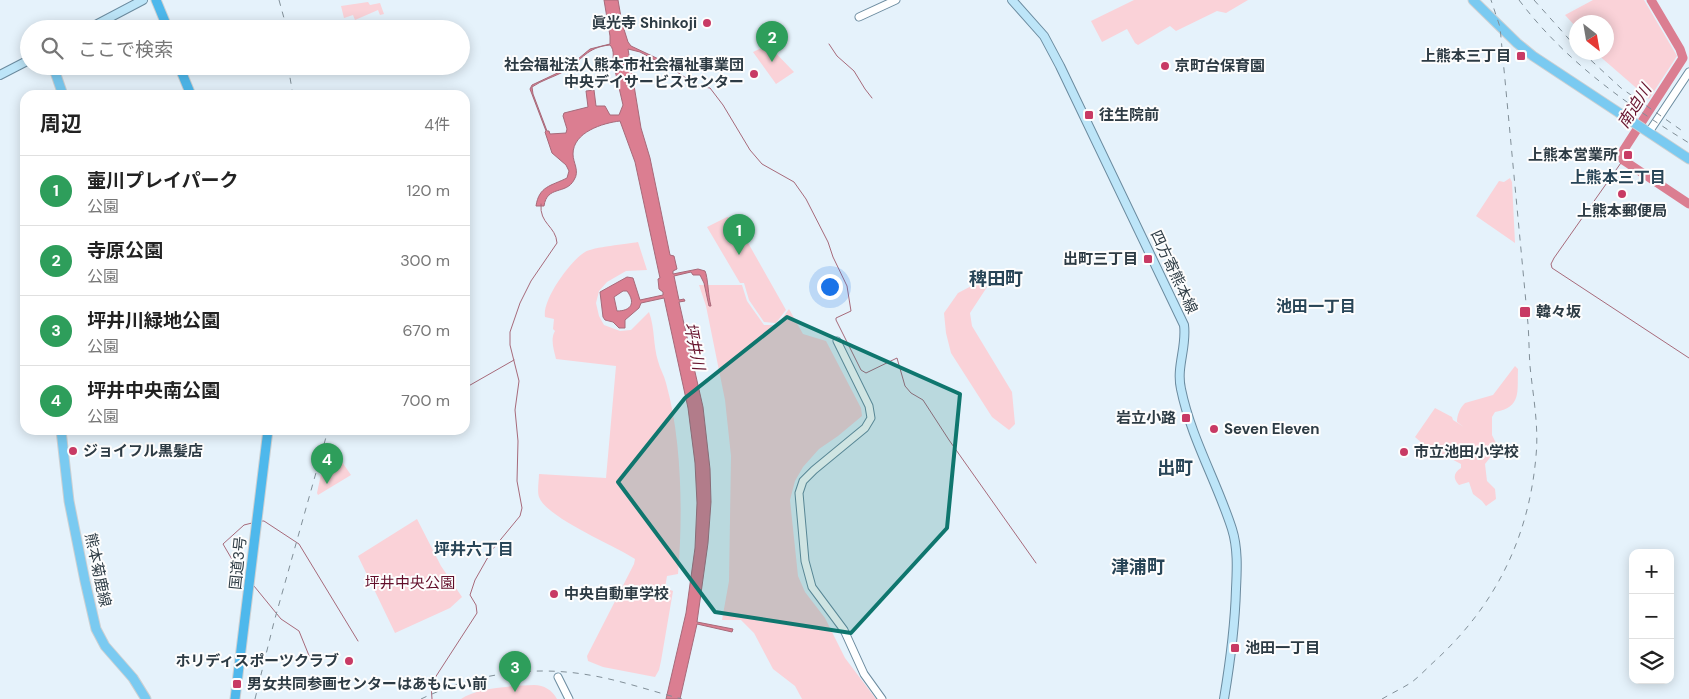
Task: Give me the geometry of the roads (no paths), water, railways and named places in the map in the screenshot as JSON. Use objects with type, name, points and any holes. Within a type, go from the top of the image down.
[{"type":"highway","points":[[151,0],[160,20]]},
{"type":"highway","points":[[156,0],[164,20]]},
{"type":"highway","points":[[183,75],[189,90]]},
{"type":"highway","points":[[188,75],[194,90]]},
{"type":"highway","name":"国道3号","points":[[230,699],[262,435]]},
{"type":"highway","name":"国道3号","points":[[235,699],[267,435]]},
{"type":"main road","points":[[105,20],[143,0]]},
{"type":"main road","name":"四方寄熊本線","points":[[1012,0],[1044,36],[1060,66],[1184,325],[1186,336],[1179,377],[1181,390],[1232,529],[1236,549],[1235,616],[1224,699]]},
{"type":"main road","points":[[1473,0],[1533,56],[1689,159]]},
{"type":"main road","points":[[0,75],[20,65]]},
{"type":"main road","points":[[56,75],[61,90]]},
{"type":"main road","name":"熊本菊鹿線","points":[[62,435],[69,501],[96,629],[105,646],[133,678],[146,699]]},
{"type":"street","points":[[859,17],[896,0]]},
{"type":"street","points":[[1649,132],[1689,72]]},
{"type":"street","points":[[837,341],[869,406],[871,418],[865,428],[803,481],[800,493],[805,561],[812,587],[844,630],[864,674],[882,699]]},
{"type":"street","points":[[558,677],[569,699]]},
{"type":"waterway","name":"南迫川","points":[[1651,0],[1680,49],[1683,58],[1623,151],[1623,160],[1689,204]]},
{"type":"waterway","points":[[829,44],[837,56],[854,71],[872,98]]},
{"type":"waterway","points":[[665,64],[698,86],[710,88],[723,105],[750,150],[762,164],[794,182],[806,199],[828,242],[847,286],[851,311],[836,318],[836,320],[861,370],[866,373],[897,358],[905,386],[911,393],[923,400],[1036,563]]},
{"type":"waterway","points":[[1623,160],[1554,258],[1551,264],[1552,268],[1689,358]]},
{"type":"waterway","points":[[432,699],[431,684],[477,613],[476,605],[470,595],[475,580],[492,550],[520,516],[522,508],[517,481],[518,441],[515,410],[519,381],[510,345],[510,332],[520,303],[531,281],[557,243],[554,233],[545,221],[541,211],[541,204]]},
{"type":"waterway","points":[[470,385],[514,360]]},
{"type":"waterway","points":[[260,521],[264,521],[299,544],[358,641]]},
{"type":"waterway","points":[[247,580],[238,573],[223,544],[244,525],[252,523]]},
{"type":"waterway","points":[[254,586],[281,619],[299,631],[310,658]]},
{"type":"railway","points":[[279,0],[285,20]]},
{"type":"railway","points":[[1382,699],[1409,684],[1419,676],[1458,638],[1476,615],[1506,567],[1526,514],[1532,486],[1537,434],[1528,324],[1500,27],[1491,0]]},
{"type":"railway","points":[[1519,0],[1556,43],[1576,62],[1642,113],[1689,143]]},
{"type":"railway","points":[[1534,0],[1569,39]]},
{"type":"railway","points":[[1591,60],[1621,88],[1681,130]]},
{"type":"railway","points":[[290,75],[292,90]]},
{"type":"railway","points":[[255,699],[274,622],[327,435]]},
{"type":"railway","points":[[421,699],[461,683],[482,678],[503,674],[546,671],[601,677],[682,699]]},
{"type":"place","name":"眞光寺 Shinkoji","points":[[707,23]]},
{"type":"place","name":"上熊本三丁目","points":[[1521,56]]},
{"type":"place","name":"寺原公園","points":[[772,62]]},
{"type":"place","name":"京町台保育園","points":[[1165,66]]},
{"type":"place","name":"社会福祉法人熊本市社会福祉事業団 中央デイサービスセンター","points":[[754,74]]},
{"type":"place","name":"往生院前","points":[[1089,115]]},
{"type":"place","name":"上熊本営業所","points":[[1628,155]]},
{"type":"place","name":"上熊本郵便局","points":[[1622,194]]},
{"type":"place","name":"壷川プレイパーク","points":[[739,255]]},
{"type":"place","name":"出町三丁目","points":[[1148,259]]},
{"type":"place","name":"韓々坂","points":[[1525,312]]},
{"type":"place","name":"岩立小路","points":[[1186,418]]},
{"type":"place","name":"Seven Eleven","points":[[1214,429]]},
{"type":"place","name":"ジョイフル黒髪店","points":[[73,451]]},
{"type":"place","name":"市立池田小学校","points":[[1404,452]]},
{"type":"place","name":"坪井中央南公園","points":[[327,484]]},
{"type":"place","name":"中央自動車学校","points":[[554,594]]},
{"type":"place","name":"池田一丁目","points":[[1235,648]]},
{"type":"place","name":"ホリディスポーツクラブ","points":[[349,661]]},
{"type":"place","name":"男女共同参画センターはあもにい前","points":[[237,684]]},
{"type":"place","name":"坪井川緑地公園","points":[[515,692]]},
{"type":"district","name":"上熊本三丁目","points":[[1618,177]]},
{"type":"district","name":"稗田町","points":[[996,279]]},
{"type":"district","name":"池田一丁目","points":[[1316,306]]},
{"type":"district","name":"出町","points":[[1175,468]]},
{"type":"district","name":"坪井六丁目","points":[[474,549]]},
{"type":"district","name":"津浦町","points":[[1138,567]]},
{"type":"water label","name":"坪井川","points":[[695,346]]},
{"type":"park label","name":"坪井中央公園","points":[[410,583]]}]
